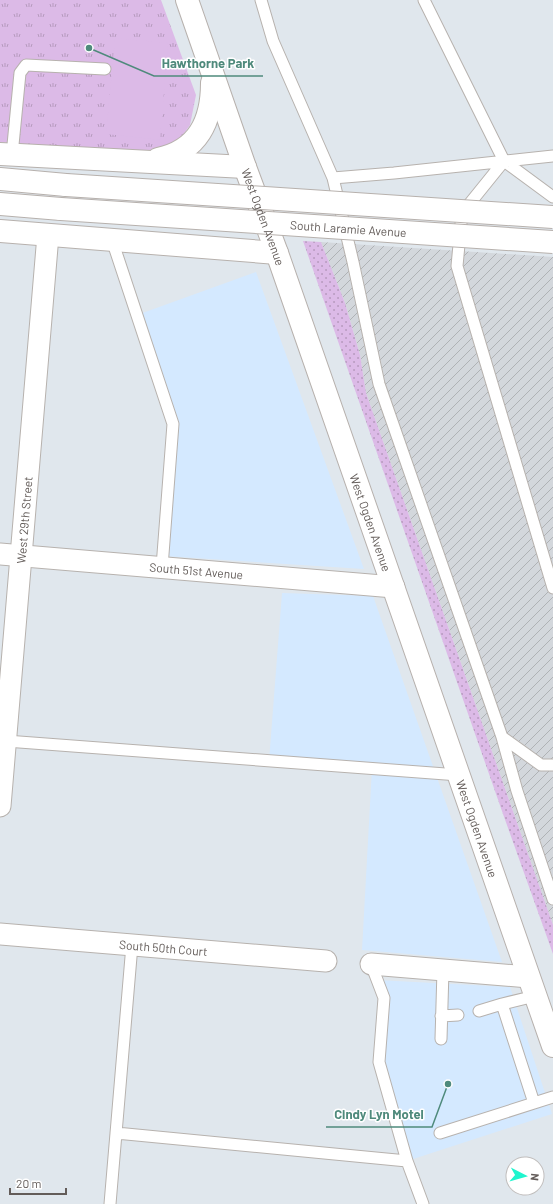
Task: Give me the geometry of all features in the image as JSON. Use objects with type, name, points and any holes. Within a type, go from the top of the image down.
[{"type":"main road","name":"West Ogden Avenue","points":[[187,0],[394,586],[553,1046]]},
{"type":"main road","points":[[142,162],[169,156],[183,150],[197,137],[208,117],[212,95],[212,73]]},
{"type":"main road","points":[[6,154],[245,167]]},
{"type":"main road","name":"South Laramie Avenue","points":[[0,179],[66,185],[553,217]]},
{"type":"main road","name":"South Laramie Avenue","points":[[0,204],[553,242]]},
{"type":"main road","points":[[0,231],[277,253]]},
{"type":"street","name":"West 29th Street","points":[[0,806],[48,235]]},
{"type":"street","name":"South 51st Avenue","points":[[0,554],[394,586]]},
{"type":"street","name":"South 50th Court","points":[[0,934],[326,961]]},
{"type":"street","points":[[371,964],[443,970],[532,986]]},
{"type":"lane","points":[[261,0],[273,41],[333,178],[353,262],[379,384],[502,736],[517,791],[553,899]]},
{"type":"lane","points":[[424,0],[504,161],[553,197]]},
{"type":"lane","points":[[6,154],[20,73],[26,65],[105,69]]},
{"type":"lane","points":[[333,178],[553,156]]},
{"type":"lane","points":[[504,161],[462,213],[457,266],[553,588]]},
{"type":"lane","points":[[112,240],[173,424],[162,567]]},
{"type":"lane","points":[[502,736],[541,765],[553,765]]},
{"type":"lane","points":[[6,741],[459,775]]},
{"type":"lane","points":[[110,1204],[132,945]]},
{"type":"lane","points":[[371,964],[384,998],[379,1062],[407,1161],[423,1204]]},
{"type":"lane","points":[[440,1039],[443,970]]},
{"type":"lane","points":[[478,1011],[502,1004],[532,986]]},
{"type":"lane","points":[[502,1004],[534,1103]]},
{"type":"lane","points":[[441,1016],[458,1015]]},
{"type":"lane","points":[[440,1133],[553,1097]]},
{"type":"lane","points":[[116,1133],[407,1161]]},
{"type":"shaded area","points":[[321,242],[553,257],[553,925],[366,393],[360,355],[345,303]]},
{"type":"shaded area","points":[[256,272],[364,569],[163,556],[173,424],[137,315]]},
{"type":"shaded area","points":[[282,593],[373,596],[502,962],[362,950],[372,768],[269,761]]},
{"type":"shaded area","points":[[377,980],[510,987],[552,1114],[407,1161],[379,1062],[384,998]]},
{"type":"green space","points":[[0,0],[161,0],[196,95],[190,125],[174,148],[120,154],[0,142]]},
{"type":"green space","points":[[115,38],[168,43],[160,140],[106,134]]},
{"type":"green space","points":[[303,241],[321,242],[345,303],[360,355],[366,393],[553,925],[553,954],[503,814]]},
{"type":"place","name":"Hawthorne Park","points":[[89,48]]},
{"type":"place","name":"Cindy Lyn Motel","points":[[448,1084]]}]
